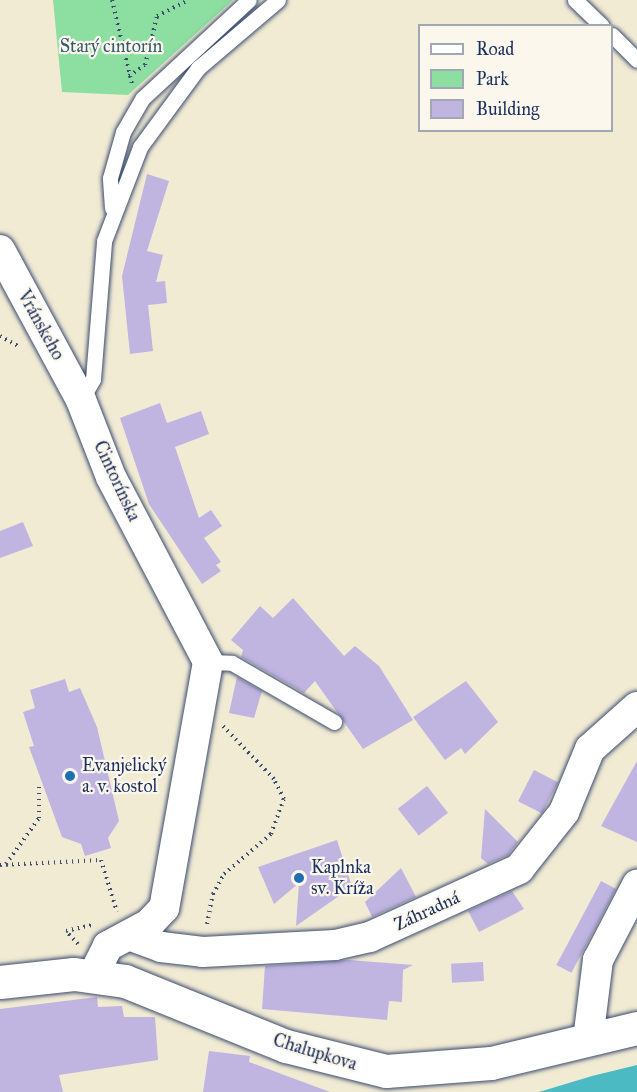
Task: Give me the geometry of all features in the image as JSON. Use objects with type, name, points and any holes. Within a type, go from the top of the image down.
[{"type":"main road","name":"Chalupkova","points":[[0,982],[93,975],[152,988],[286,1046],[352,1066],[444,1069],[637,1028]]},
{"type":"street","name":"Vránskeho","points":[[0,250],[81,400]]},
{"type":"street","name":"Cintorínska","points":[[81,400],[111,477],[208,662]]},
{"type":"street","points":[[93,975],[108,946],[125,927],[157,916],[168,897],[182,788],[200,713],[208,662]]},
{"type":"street","name":"Záhradná","points":[[125,927],[161,947],[202,952],[334,945],[370,937],[519,869],[564,812],[590,749],[637,707]]},
{"type":"street","points":[[588,1040],[598,960],[637,885]]},
{"type":"lane","points":[[112,211],[110,178],[123,132],[143,98],[249,0]]},
{"type":"lane","points":[[81,400],[93,379],[104,241],[112,211],[140,147],[198,68],[278,0]]},
{"type":"lane","points":[[575,0],[600,24]]},
{"type":"lane","points":[[613,36],[637,60]]},
{"type":"lane","points":[[208,662],[232,663],[334,722]]},
{"type":"path","points":[[112,0],[129,76],[143,98]]},
{"type":"path","points":[[129,76],[145,65],[157,16],[188,0]]},
{"type":"path","points":[[0,336],[17,345]]},
{"type":"path","points":[[200,713],[231,732],[274,779],[284,799],[271,834],[224,874],[213,894],[205,934]]},
{"type":"path","points":[[6,864],[39,818],[39,786]]},
{"type":"path","points":[[0,865],[101,860],[125,927]]},
{"type":"green space","name":"Starý cintorín","points":[[53,0],[233,0],[128,95],[62,92]]},
{"type":"water","points":[[637,1065],[637,1092],[539,1092],[592,1076]]},
{"type":"building","points":[[147,174],[169,181],[147,251],[163,255],[156,282],[165,281],[167,303],[148,305],[153,351],[130,354],[122,276]]},
{"type":"building","points":[[160,403],[167,423],[201,411],[209,434],[175,447],[199,518],[211,510],[222,526],[204,538],[221,562],[216,565],[221,571],[202,584],[149,504],[120,418]]},
{"type":"building","points":[[23,522],[33,546],[0,558],[0,531]]},
{"type":"building","points":[[293,598],[344,656],[355,646],[379,666],[413,720],[363,749],[315,681],[304,693],[241,657],[243,650],[231,640],[260,606],[273,618]]},
{"type":"building","points":[[237,677],[262,691],[254,718],[229,713]]},
{"type":"building","name":"Evanjelický a. v. kostol","points":[[65,679],[69,692],[80,688],[97,727],[119,821],[108,838],[111,848],[85,856],[81,844],[62,837],[29,747],[34,746],[23,712],[35,708],[30,690]]},
{"type":"building","points":[[466,681],[498,722],[465,754],[461,748],[445,760],[413,717]]},
{"type":"building","points":[[637,761],[637,842],[601,826]]},
{"type":"building","points":[[534,770],[558,782],[542,813],[518,801]]},
{"type":"building","points":[[427,786],[448,813],[419,836],[398,809]]},
{"type":"building","points":[[485,809],[518,842],[508,855],[488,864],[481,858]]},
{"type":"building","name":"Kaplnka sv. Kríža","points":[[337,840],[352,887],[296,926],[299,883],[274,904],[258,867]]},
{"type":"building","points":[[401,868],[416,897],[372,917],[365,902]]},
{"type":"building","points":[[601,881],[616,889],[571,973],[556,965]]},
{"type":"building","points":[[512,891],[524,909],[479,932],[468,911]]},
{"type":"building","points":[[349,960],[413,965],[403,970],[402,1002],[389,1001],[387,1020],[262,1009],[265,966]]},
{"type":"building","points":[[483,962],[484,981],[452,983],[451,964]]},
{"type":"building","points":[[97,997],[98,1007],[122,1006],[124,1017],[155,1017],[158,1060],[59,1075],[63,1092],[0,1092],[0,1009]]},
{"type":"building","points":[[209,1051],[250,1056],[249,1062],[330,1092],[203,1092]]},
{"type":"place","name":"Evanjelický a. v. kostol","points":[[70,776]]},
{"type":"place","name":"Kaplnka sv. Kríža","points":[[299,878]]}]
